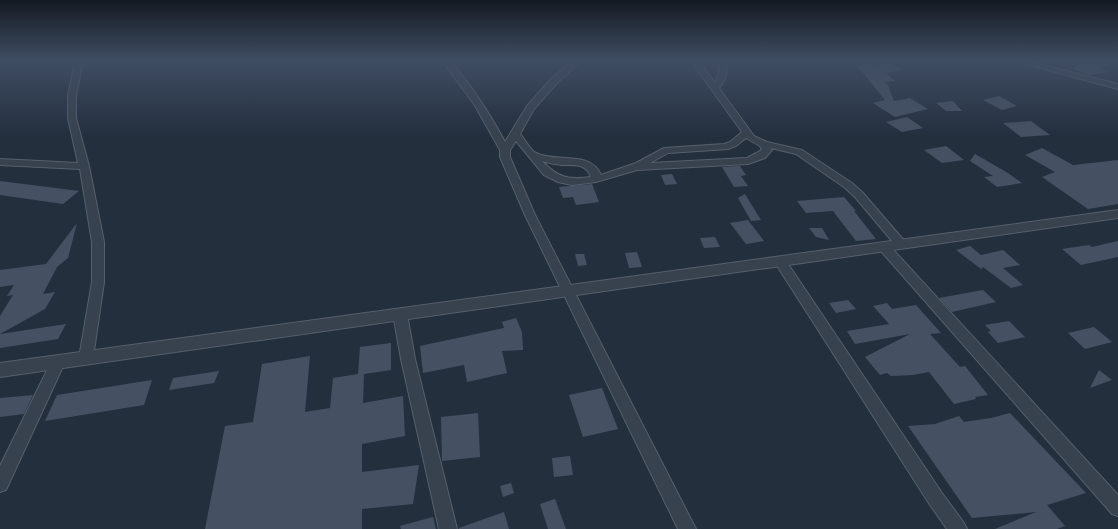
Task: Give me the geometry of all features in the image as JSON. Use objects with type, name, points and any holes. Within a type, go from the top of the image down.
[{"type":"street","points":[[74,86],[72,96],[72,118],[84,166],[98,242],[98,282],[86,358]]},
{"type":"street","points":[[465,86],[484,112],[505,150],[505,157],[509,170],[687,529]]},
{"type":"street","points":[[505,150],[530,108],[549,86]]},
{"type":"street","points":[[715,88],[751,138],[764,144],[799,152],[848,185],[860,195],[901,244]]},
{"type":"street","points":[[515,134],[550,175],[558,180],[570,182],[611,175],[633,168],[666,150],[725,147],[733,144],[747,132]]},
{"type":"street","points":[[633,168],[748,161],[763,156],[766,153],[767,150],[764,144]]},
{"type":"street","points":[[533,155],[552,161],[584,162],[589,164],[595,171],[597,178]]},
{"type":"street","points":[[0,162],[84,166]]},
{"type":"street","points":[[0,370],[1118,214]]},
{"type":"street","points":[[884,247],[1118,508]]},
{"type":"street","points":[[780,261],[958,529]]},
{"type":"street","points":[[400,314],[408,360],[448,529]]},
{"type":"street","points":[[0,484],[58,362]]},
{"type":"building","points":[[873,86],[888,86],[894,101],[910,98],[928,109],[895,117],[873,103],[885,100]]},
{"type":"building","points":[[999,96],[1017,106],[1002,110],[983,100]]},
{"type":"building","points":[[953,101],[962,111],[946,111],[936,103]]},
{"type":"building","points":[[907,117],[923,128],[902,132],[886,122]]},
{"type":"building","points":[[1031,121],[1050,135],[1021,137],[1003,123]]},
{"type":"building","points":[[946,146],[964,160],[942,163],[924,150]]},
{"type":"building","points":[[1042,148],[1073,165],[1118,160],[1118,204],[1088,209],[1042,177],[1055,172],[1025,155]]},
{"type":"building","points":[[975,154],[1022,183],[997,187],[984,177],[993,176],[970,161]]},
{"type":"building","points":[[740,166],[746,175],[741,176],[748,186],[734,187],[722,167]]},
{"type":"building","points":[[672,174],[677,184],[665,185],[661,175]]},
{"type":"building","points":[[0,181],[79,191],[63,204],[0,195]]},
{"type":"building","points":[[592,184],[599,202],[576,205],[573,197],[563,198],[559,187]]},
{"type":"building","points":[[745,194],[761,220],[751,221],[738,198]]},
{"type":"building","points":[[844,197],[876,239],[856,241],[833,211],[806,213],[797,201]]},
{"type":"building","points":[[748,220],[764,241],[746,244],[730,223]]},
{"type":"building","points":[[77,223],[68,258],[57,267],[43,294],[55,292],[45,309],[0,334],[0,316],[13,295],[7,296],[14,285],[0,287],[0,270],[46,264]]},
{"type":"building","points":[[809,228],[822,228],[829,240],[816,237]]},
{"type":"building","points":[[715,237],[720,247],[704,248],[700,238]]},
{"type":"building","points":[[1118,241],[1118,257],[1081,265],[1062,249],[1089,245],[1092,247]]},
{"type":"building","points":[[970,246],[981,255],[1003,250],[1020,265],[1003,268],[1023,285],[1011,288],[983,267],[981,269],[956,250]]},
{"type":"building","points":[[637,252],[642,267],[629,268],[625,253]]},
{"type":"building","points":[[575,254],[584,254],[587,265],[578,266]]},
{"type":"building","points":[[983,290],[996,302],[952,312],[939,298]]},
{"type":"building","points":[[848,300],[856,309],[836,313],[829,303]]},
{"type":"building","points":[[887,303],[892,309],[916,305],[941,333],[930,334],[960,367],[965,366],[988,395],[975,397],[976,399],[954,404],[929,372],[913,375],[891,376],[887,373],[880,375],[865,357],[910,334],[855,344],[847,331],[889,324],[873,306]]},
{"type":"building","points":[[516,318],[522,332],[523,350],[502,351],[507,373],[467,382],[464,365],[423,373],[420,346],[504,328],[502,322]]},
{"type":"building","points":[[1009,321],[1025,337],[998,343],[988,332],[991,331],[985,325]]},
{"type":"building","points":[[66,324],[58,339],[0,348],[0,334]]},
{"type":"building","points":[[1094,327],[1112,342],[1085,349],[1068,333]]},
{"type":"building","points":[[391,343],[391,370],[364,374],[363,403],[403,396],[405,436],[362,444],[362,472],[419,465],[413,504],[362,509],[362,529],[205,529],[225,426],[253,422],[262,364],[310,356],[305,412],[330,408],[333,378],[358,374],[360,347]]},
{"type":"building","points":[[1099,370],[1112,380],[1090,388]]},
{"type":"building","points":[[219,371],[214,383],[169,390],[173,378]]},
{"type":"building","points":[[152,380],[144,405],[45,421],[57,395]]},
{"type":"building","points":[[602,388],[618,429],[583,437],[569,395]]},
{"type":"building","points":[[33,395],[24,414],[0,417],[0,398]]},
{"type":"building","points":[[478,413],[480,457],[442,461],[441,417]]},
{"type":"building","points":[[1010,413],[1086,493],[1047,505],[1065,526],[1057,529],[995,529],[1036,512],[972,518],[908,426],[935,424],[959,416],[964,422],[991,418]]},
{"type":"building","points":[[570,456],[573,475],[554,477],[552,458]]},
{"type":"building","points":[[511,483],[514,493],[503,497],[500,486]]},
{"type":"building","points":[[555,499],[566,529],[548,529],[540,504]]},
{"type":"building","points":[[504,512],[509,529],[459,529],[459,528]]},
{"type":"building","points":[[433,517],[436,529],[401,529],[400,526]]}]
